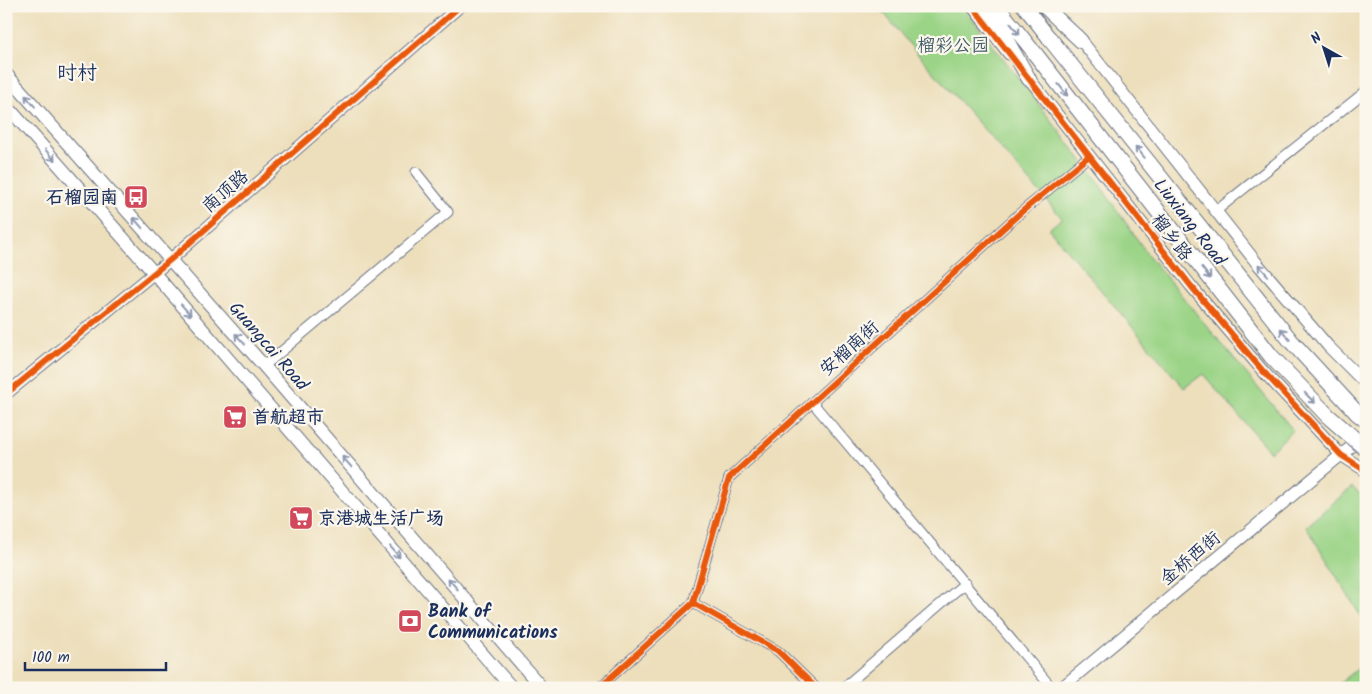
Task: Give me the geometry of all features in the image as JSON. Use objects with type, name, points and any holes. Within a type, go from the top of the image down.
[{"type":"highway","name":"Liuxiang Road","points":[[1050,39],[1291,341],[1357,413],[1366,420]]},
{"type":"highway","name":"Liuxiang Road","points":[[1033,51],[1271,356],[1328,416],[1366,449]]},
{"type":"main road","points":[[987,6],[1029,79]]},
{"type":"main road","name":"Liuxiang Road","points":[[997,6],[1033,51]]},
{"type":"main road","name":"Liuxiang Road","points":[[1024,6],[1050,39]]},
{"type":"main road","points":[[1044,6],[1081,40]]},
{"type":"main road","name":"Guangcai Road","points":[[6,74],[264,366],[542,688]]},
{"type":"main road","points":[[6,105],[154,273],[512,688]]},
{"type":"street","name":"南顶路","points":[[6,394],[170,260],[460,6]]},
{"type":"street","name":"榴乡路","points":[[972,6],[1191,286],[1262,370],[1340,455],[1366,471]]},
{"type":"street","points":[[1054,6],[1256,262],[1328,346],[1366,384]]},
{"type":"street","points":[[1216,211],[1366,91]]},
{"type":"street","name":"安榴南街","points":[[694,603],[729,478],[1019,214],[1089,156]]},
{"type":"street","points":[[264,366],[448,212],[416,172]]},
{"type":"street","points":[[812,402],[1052,688]]},
{"type":"street","name":"金桥西街","points":[[1061,688],[1366,435]]},
{"type":"street","points":[[843,688],[965,584]]},
{"type":"street","points":[[600,688],[694,603],[778,650],[816,688]]},
{"type":"green space","name":"榴彩公园","points":[[878,6],[962,6],[1093,175],[1148,255],[1293,430],[1270,452],[1203,374],[1184,388],[1049,229],[1062,218],[915,51]]},
{"type":"green space","points":[[1352,487],[1366,499],[1366,625],[1306,526]]},
{"type":"green space","points":[[1366,662],[1366,688],[1334,688]]},
{"type":"cycle path","points":[[6,394],[170,260],[460,6]]},
{"type":"cycle path","points":[[972,6],[1191,286],[1262,370],[1341,455],[1366,471]]},
{"type":"cycle path","points":[[693,603],[729,478],[1019,214],[1089,156]]},
{"type":"cycle path","points":[[599,688],[693,603],[778,651],[816,688]]},
{"type":"place","name":"石榴园南","points":[[136,197]]},
{"type":"place","name":"首航超市","points":[[235,417]]},
{"type":"place","name":"京港城生活广场","points":[[301,518]]},
{"type":"place","name":"Bank of Communications","points":[[410,621]]},
{"type":"district","name":"时村","points":[[77,72]]}]
